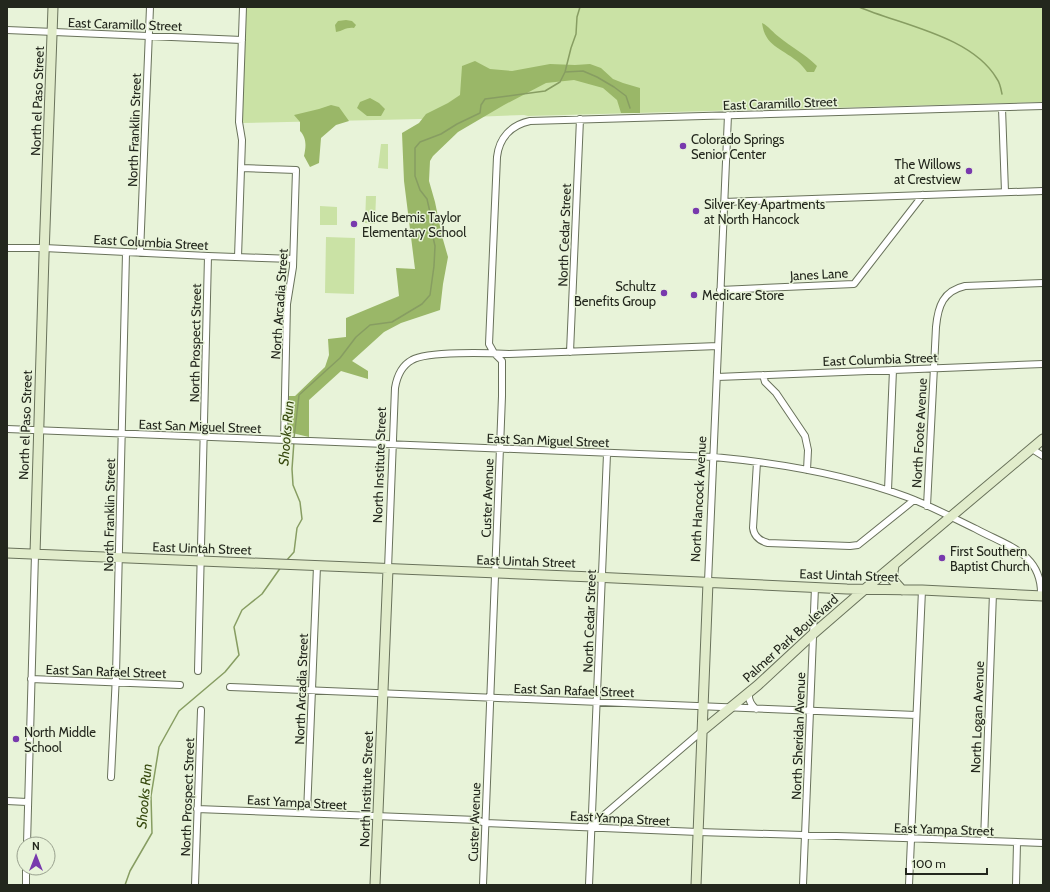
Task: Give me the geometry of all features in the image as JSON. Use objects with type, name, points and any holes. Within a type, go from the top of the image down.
[{"type":"main road","name":"North el Paso Street","points":[[35,554],[44,248],[54,7]]},
{"type":"main road","name":"Palmer Park Boulevard","points":[[702,731],[731,708],[865,589],[1043,440]]},
{"type":"main road","name":"East Uintah Street","points":[[7,553],[1042,596]]},
{"type":"main road","points":[[894,565],[892,579],[902,590]]},
{"type":"main road","name":"North Institute Street","points":[[375,885],[388,569]]},
{"type":"main road","name":"North Hancock Avenue","points":[[696,885],[708,582]]},
{"type":"street","name":"North Franklin Street","points":[[140,253],[150,7]]},
{"type":"street","points":[[238,257],[242,140],[239,122],[243,7]]},
{"type":"street","name":"East Caramillo Street","points":[[7,30],[242,40]]},
{"type":"street","name":"East Caramillo Street","points":[[518,125],[530,121],[580,119],[1043,106]]},
{"type":"street","points":[[1002,108],[1005,192]]},
{"type":"street","name":"North Hancock Avenue","points":[[708,582],[728,115]]},
{"type":"street","name":"North Cedar Street","points":[[570,352],[580,119]]},
{"type":"street","name":"Custer Avenue","points":[[483,885],[502,361],[494,353],[489,344],[496,157],[502,139],[510,130],[518,125]]},
{"type":"street","name":"North Arcadia Street","points":[[241,168],[296,170],[293,259],[287,304],[284,440]]},
{"type":"street","points":[[724,202],[1043,191]]},
{"type":"street","name":"Janes Lane","points":[[720,290],[854,284],[923,195]]},
{"type":"street","name":"East Columbia Street","points":[[7,248],[44,248],[293,259]]},
{"type":"street","name":"North Franklin Street","points":[[112,777],[116,683],[126,252]]},
{"type":"street","name":"North Prospect Street","points":[[198,671],[205,437],[208,256]]},
{"type":"street","name":"North Foote Avenue","points":[[927,506],[937,313],[942,303],[949,293],[965,286],[1043,282]]},
{"type":"street","name":"North Institute Street","points":[[388,569],[396,382],[400,370],[407,363],[419,357],[429,355],[509,354],[718,346]]},
{"type":"street","name":"East Columbia Street","points":[[717,377],[1043,364]]},
{"type":"street","points":[[888,490],[893,370]]},
{"type":"street","points":[[763,375],[765,382],[776,393],[805,436],[808,450],[807,470]]},
{"type":"street","name":"East San Miguel Street","points":[[7,429],[607,454],[714,457],[807,470],[888,490],[951,517],[1016,549],[1031,561],[1038,573],[1042,596]]},
{"type":"street","points":[[1032,449],[1043,456]]},
{"type":"street","name":"North Cedar Street","points":[[590,885],[596,702],[607,454]]},
{"type":"street","points":[[757,462],[754,532],[760,539],[768,543],[858,545],[914,500]]},
{"type":"street","name":"North el Paso Street","points":[[27,836],[35,554]]},
{"type":"street","name":"North Arcadia Street","points":[[307,813],[312,690],[312,565]]},
{"type":"street","name":"North Sheridan Avenue","points":[[803,885],[815,587]]},
{"type":"street","points":[[909,885],[922,590]]},
{"type":"street","name":"North Logan Avenue","points":[[984,841],[993,594]]},
{"type":"street","name":"East San Rafael Street","points":[[31,679],[180,684]]},
{"type":"street","name":"East San Rafael Street","points":[[230,687],[916,715]]},
{"type":"street","points":[[749,692],[748,696],[751,704],[756,708]]},
{"type":"street","name":"North Prospect Street","points":[[195,885],[200,710]]},
{"type":"street","name":"Palmer Park Boulevard","points":[[592,827],[702,731]]},
{"type":"street","points":[[7,801],[27,802]]},
{"type":"street","name":"East Yampa Street","points":[[197,808],[377,817],[477,820],[485,823],[1043,844]]},
{"type":"street","points":[[1016,885],[1017,843]]},
{"type":"green space","points":[[246,7],[1043,7],[1043,102],[242,123]]},
{"type":"green space","points":[[338,21],[352,21],[356,25],[354,28],[336,32],[335,25]]},
{"type":"green space","points":[[762,23],[817,66],[814,72],[807,72],[798,62],[770,42],[766,37]]},
{"type":"green space","points":[[475,61],[490,69],[512,71],[550,64],[590,64],[601,68],[613,79],[640,88],[640,113],[621,113],[617,100],[603,88],[574,80],[546,83],[504,105],[458,132],[433,156],[430,161],[429,181],[448,257],[440,310],[401,323],[384,332],[352,361],[368,371],[368,379],[341,371],[309,400],[309,437],[288,432],[289,396],[295,396],[325,367],[329,355],[328,339],[346,337],[346,318],[399,296],[396,268],[415,269],[404,181],[402,133],[419,123],[426,114],[460,95],[462,66]]},
{"type":"green space","points":[[370,98],[379,103],[385,109],[381,116],[367,116],[357,108],[360,102]]},
{"type":"green space","points":[[331,105],[339,107],[349,121],[336,125],[321,138],[319,163],[310,167],[304,156],[305,143],[304,137],[300,131],[300,122],[294,115]]},
{"type":"green space","points":[[381,144],[388,144],[388,169],[378,168]]},
{"type":"green space","points":[[366,196],[376,196],[375,224],[365,223]]},
{"type":"green space","points":[[320,206],[337,207],[337,225],[320,225]]},
{"type":"green space","points":[[326,237],[355,238],[354,294],[325,293]]},
{"type":"waterway","name":"Shooks Run","points":[[294,438],[299,395],[340,358],[356,337],[370,325],[392,322],[422,304],[430,295],[434,266],[434,230],[427,199],[420,190],[415,176],[415,148],[420,142],[441,134],[457,124],[480,113],[481,105],[485,99],[545,91],[560,82],[565,72],[576,34],[577,17],[580,7]]},
{"type":"waterway","name":"Shooks Run","points":[[859,7],[915,26],[953,42],[971,52],[986,64],[1000,84],[1002,94]]},
{"type":"waterway","name":"Shooks Run","points":[[565,72],[583,71],[597,77],[626,96],[630,108]]},
{"type":"waterway","name":"Shooks Run","points":[[286,561],[294,552],[297,528],[302,519],[300,502],[293,485],[292,469],[294,441]]},
{"type":"waterway","name":"Shooks Run","points":[[125,885],[130,871],[152,833],[151,796],[159,747],[179,711],[225,672],[239,655],[234,627],[242,610],[262,594],[281,567]]},
{"type":"place","name":"Colorado Springs Senior Center","points":[[683,146]]},
{"type":"place","name":"The Willows at Crestview","points":[[969,171]]},
{"type":"place","name":"Silver Key Apartments at North Hancock","points":[[696,211]]},
{"type":"place","name":"Alice Bemis Taylor Elementary School","points":[[354,224]]},
{"type":"place","name":"Schultz Benefits Group","points":[[664,293]]},
{"type":"place","name":"Medicare Store","points":[[694,295]]},
{"type":"place","name":"First Southern Baptist Church","points":[[942,558]]},
{"type":"place","name":"North Middle School","points":[[16,739]]}]
